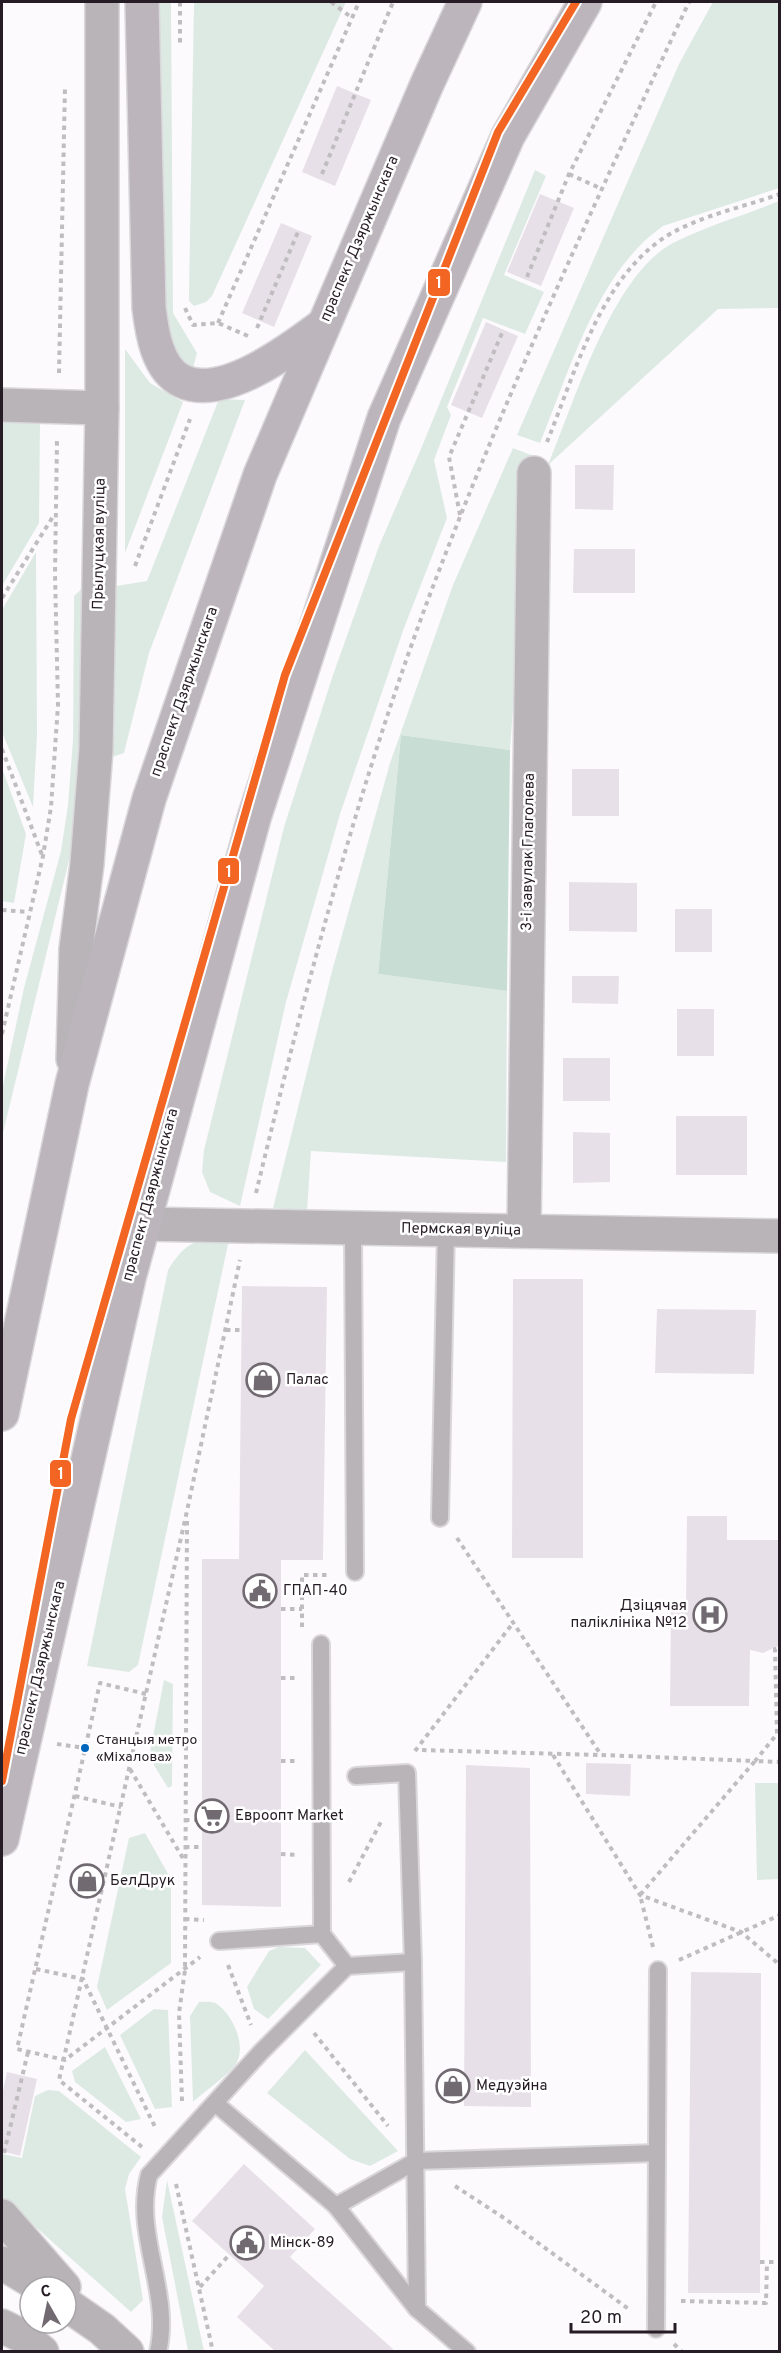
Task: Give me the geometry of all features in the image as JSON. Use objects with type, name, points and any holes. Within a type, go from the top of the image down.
[{"type":"main road","points":[[142,2],[149,308],[156,346],[162,357],[182,381],[203,385],[221,382],[278,358],[322,326]]},
{"type":"main road","name":"праспект Дзяржынскага","points":[[2,1414],[72,1084],[149,799],[260,475],[322,326],[465,2]]},
{"type":"main road","name":"праспект Дзяржынскага","points":[[2,1839],[142,1224],[254,818],[384,417],[508,136],[585,2]]},
{"type":"main road","points":[[2,2216],[54,2275]]},
{"type":"main road","points":[[2,2263],[22,2275]]},
{"type":"main road","points":[[78,2302],[127,2352]]},
{"type":"main road","points":[[78,2312],[102,2329]]},
{"type":"main road","points":[[2,2326],[24,2337],[42,2352]]},
{"type":"street","name":"Прылуцкая вуліца","points":[[72,1084],[76,949],[87,864],[96,750],[102,408],[102,2]]},
{"type":"street","points":[[2,405],[102,408]]},
{"type":"street","name":"3-і завулак Глаголева","points":[[524,1231],[534,473]]},
{"type":"street","name":"Пермская вуліца","points":[[142,1224],[780,1236]]},
{"type":"lane","points":[[353,1228],[355,1572]]},
{"type":"lane","points":[[440,1518],[446,1229]]},
{"type":"lane","points":[[321,1644],[322,1934],[347,1966]]},
{"type":"lane","points":[[356,1776],[406,1773],[413,1962],[417,2309]]},
{"type":"lane","points":[[219,1941],[322,1934]]},
{"type":"lane","points":[[158,2352],[163,2331],[162,2309],[144,2221],[144,2195],[149,2175],[261,2052],[347,1966],[413,1962]]},
{"type":"lane","points":[[656,2329],[658,1970]]},
{"type":"lane","points":[[215,2103],[336,2206],[417,2309],[467,2352]]},
{"type":"lane","points":[[336,2206],[416,2161],[657,2153]]},
{"type":"path","points":[[331,2],[351,17]]},
{"type":"path","points":[[298,232],[253,338],[218,323],[358,2]]},
{"type":"path","points":[[322,174],[393,2]]},
{"type":"path","points":[[527,277],[569,174],[656,2]]},
{"type":"path","points":[[255,1200],[304,992],[353,820],[426,606],[490,441],[602,189],[689,2]]},
{"type":"path","points":[[2,1034],[4,1017],[43,856],[51,807],[58,705],[55,514],[65,85]]},
{"type":"path","points":[[569,174],[602,189]]},
{"type":"path","points":[[534,473],[604,303],[636,259],[686,225],[780,194]]},
{"type":"path","points":[[460,516],[449,457],[502,333]]},
{"type":"path","points":[[135,566],[192,415]]},
{"type":"path","points":[[2,598],[55,514]]},
{"type":"path","points":[[2,749],[43,856]]},
{"type":"path","points":[[2,910],[29,912]]},
{"type":"path","points":[[164,2157],[60,2080],[187,1511],[242,1251]]},
{"type":"path","points":[[226,1330],[241,1330]]},
{"type":"path","points":[[183,2138],[179,2013],[185,1971],[187,1511]]},
{"type":"path","points":[[456,1536],[601,1755]]},
{"type":"path","points":[[281,1609],[302,1609]]},
{"type":"path","points":[[349,1884],[416,1750],[513,1623]]},
{"type":"path","points":[[640,1895],[777,1734],[775,1649],[780,1650]]},
{"type":"path","points":[[281,1678],[300,1678]]},
{"type":"path","points":[[146,1694],[100,1683],[17,2049],[65,2060],[185,1971],[219,1941],[261,2052]]},
{"type":"path","points":[[416,1750],[780,1762]]},
{"type":"path","points":[[553,1755],[640,1895],[658,1970],[780,1915]]},
{"type":"path","points":[[281,1761],[299,1761]]},
{"type":"path","points":[[130,1768],[185,1862]]},
{"type":"path","points":[[75,1797],[121,1807]]},
{"type":"path","points":[[185,1820],[202,1820]]},
{"type":"path","points":[[185,1847],[201,1847]]},
{"type":"path","points":[[281,1854],[298,1855]]},
{"type":"path","points":[[640,1895],[741,1932],[780,1965]]},
{"type":"path","points":[[36,1969],[82,1979]]},
{"type":"path","points":[[82,1979],[108,2029],[175,2180],[213,2352]]},
{"type":"path","points":[[298,2014],[416,2161],[504,2218],[656,2329]]},
{"type":"path","points":[[4,2153],[28,2052]]},
{"type":"path","points":[[199,2288],[229,2255]]},
{"type":"path","points":[[760,2262],[780,2262]]},
{"type":"path","points":[[656,2300],[766,2303],[767,2262]]},
{"type":"shaded area","points":[[159,2],[171,2],[173,313],[197,353],[193,368],[172,346],[160,317]]},
{"type":"shaded area","points":[[194,2],[346,2],[212,296],[206,302],[194,306],[189,301],[189,292]]},
{"type":"shaded area","points":[[713,2],[779,2],[779,188],[663,226],[640,246],[620,269],[588,324],[540,443],[517,435],[679,64]]},
{"type":"shaded area","points":[[535,170],[546,176],[504,275],[544,292],[525,334],[483,318],[447,407],[451,415],[434,460],[447,518],[404,628],[340,814],[286,1002],[240,1206],[210,1192],[202,1172],[204,1150],[284,827],[333,675],[379,546]]},
{"type":"shaded area","points":[[779,201],[779,308],[718,309],[548,465],[583,376],[613,311],[631,282],[651,259],[673,243],[686,237]]},
{"type":"shaded area","points":[[125,349],[150,383],[183,402],[125,553]]},
{"type":"shaded area","points":[[219,399],[245,400],[149,653],[124,753],[112,757],[106,749],[116,586],[147,581]]},
{"type":"shaded area","points":[[2,422],[40,423],[39,523],[2,586]]},
{"type":"shaded area","points":[[513,448],[531,455],[510,750],[401,735],[378,974],[507,991],[506,1162],[311,1151],[307,1211],[273,1208],[332,971],[390,763],[453,585]]},
{"type":"shaded area","points":[[36,552],[37,735],[33,807],[2,732],[2,610]]},
{"type":"shaded area","points":[[86,585],[79,802],[72,848],[2,1137],[2,1090],[24,988],[61,851],[68,805],[73,740],[74,596]]},
{"type":"shaded area","points":[[2,768],[26,834],[14,903],[2,901]]},
{"type":"shaded area","points":[[230,1235],[138,1665],[129,1672],[87,1666],[168,1270],[174,1260],[193,1243]]},
{"type":"shaded area","points":[[164,1680],[173,1684],[172,1786],[168,1788],[149,1757]]},
{"type":"shaded area","points":[[755,1783],[779,1783],[779,1879],[757,1880]]},
{"type":"shaded area","points":[[145,1833],[171,1879],[171,1963],[107,2010],[97,1987],[129,1838]]},
{"type":"shaded area","points":[[279,1947],[305,1948],[321,1965],[268,2019],[254,2009],[247,1987],[269,1951]]},
{"type":"shaded area","points":[[199,2002],[215,2003],[223,2009],[237,2031],[240,2049],[236,2064],[193,2102],[190,2016]]},
{"type":"shaded area","points":[[154,2009],[168,2010],[172,2107],[155,2109],[120,2035]]},
{"type":"shaded area","points":[[105,2047],[141,2119],[126,2122],[75,2082],[72,2071]]},
{"type":"shaded area","points":[[305,2050],[398,2151],[370,2166],[350,2159],[267,2093]]},
{"type":"shaded area","points":[[48,2090],[59,2091],[141,2157],[129,2174],[125,2189],[143,2300],[131,2312],[2,2197],[2,2154],[22,2158],[35,2096]]},
{"type":"shaded area","points":[[167,2180],[204,2351],[188,2351],[162,2217]]},
{"type":"green space","points":[[401,735],[510,750],[507,991],[378,974]]},
{"type":"building","points":[[337,86],[371,100],[335,186],[302,172]]},
{"type":"building","points":[[540,194],[574,208],[541,286],[507,272]]},
{"type":"building","points":[[281,223],[312,236],[274,327],[242,313]]},
{"type":"building","points":[[486,322],[518,336],[482,418],[451,405]]},
{"type":"building","points":[[575,465],[614,465],[613,510],[575,509]]},
{"type":"building","points":[[574,549],[635,549],[635,593],[573,593]]},
{"type":"building","points":[[572,769],[619,769],[619,816],[572,816]]},
{"type":"building","points":[[569,882],[637,883],[637,932],[569,931]]},
{"type":"building","points":[[675,909],[712,909],[712,952],[675,952]]},
{"type":"building","points":[[572,976],[619,976],[618,1004],[572,1003]]},
{"type":"building","points":[[677,1009],[714,1009],[714,1056],[677,1056]]},
{"type":"building","points":[[563,1058],[610,1058],[610,1101],[563,1101]]},
{"type":"building","points":[[676,1116],[747,1116],[747,1175],[676,1175]]},
{"type":"building","points":[[573,1132],[610,1133],[610,1182],[573,1183]]},
{"type":"building","points":[[513,1279],[583,1279],[583,1558],[512,1558]]},
{"type":"building","points":[[242,1286],[327,1287],[323,1560],[281,1560],[281,1907],[202,1905],[202,1559],[239,1559]]},
{"type":"building","points":[[657,1309],[756,1310],[754,1374],[655,1373]]},
{"type":"building","name":"Дзіцячая паліклініка №12","points":[[687,1516],[727,1516],[727,1540],[780,1540],[780,1645],[763,1653],[750,1650],[749,1706],[670,1706],[671,1605],[686,1605]]},
{"type":"building","points":[[586,1763],[631,1764],[630,1796],[586,1794]]},
{"type":"building","points":[[466,1765],[530,1768],[531,2107],[464,2106]]},
{"type":"building","points":[[691,1972],[761,1973],[760,2293],[688,2293]]},
{"type":"building","points":[[7,2072],[37,2079],[20,2156],[2,2151],[2,2096]]},
{"type":"building","points":[[244,2164],[315,2229],[290,2257],[393,2349],[391,2352],[276,2352],[237,2317],[264,2286],[192,2221]]},
{"type":"transit line","name":"1","points":[[2,1781],[71,1419],[285,675],[498,132],[576,2]]},
{"type":"place","name":"Палас","points":[[263,1380]]},
{"type":"place","name":"ГПАП-40","points":[[260,1591]]},
{"type":"place","name":"Дзіцячая паліклініка №12","points":[[710,1615]]},
{"type":"place","name":"Станцыя метро «Міхалова»","points":[[85,1748]]},
{"type":"place","name":"Евроопт Market","points":[[212,1816]]},
{"type":"place","name":"БелДрук","points":[[87,1881]]},
{"type":"place","name":"Медуэйна","points":[[453,2086]]},
{"type":"place","name":"Мінск-89","points":[[247,2243]]}]
